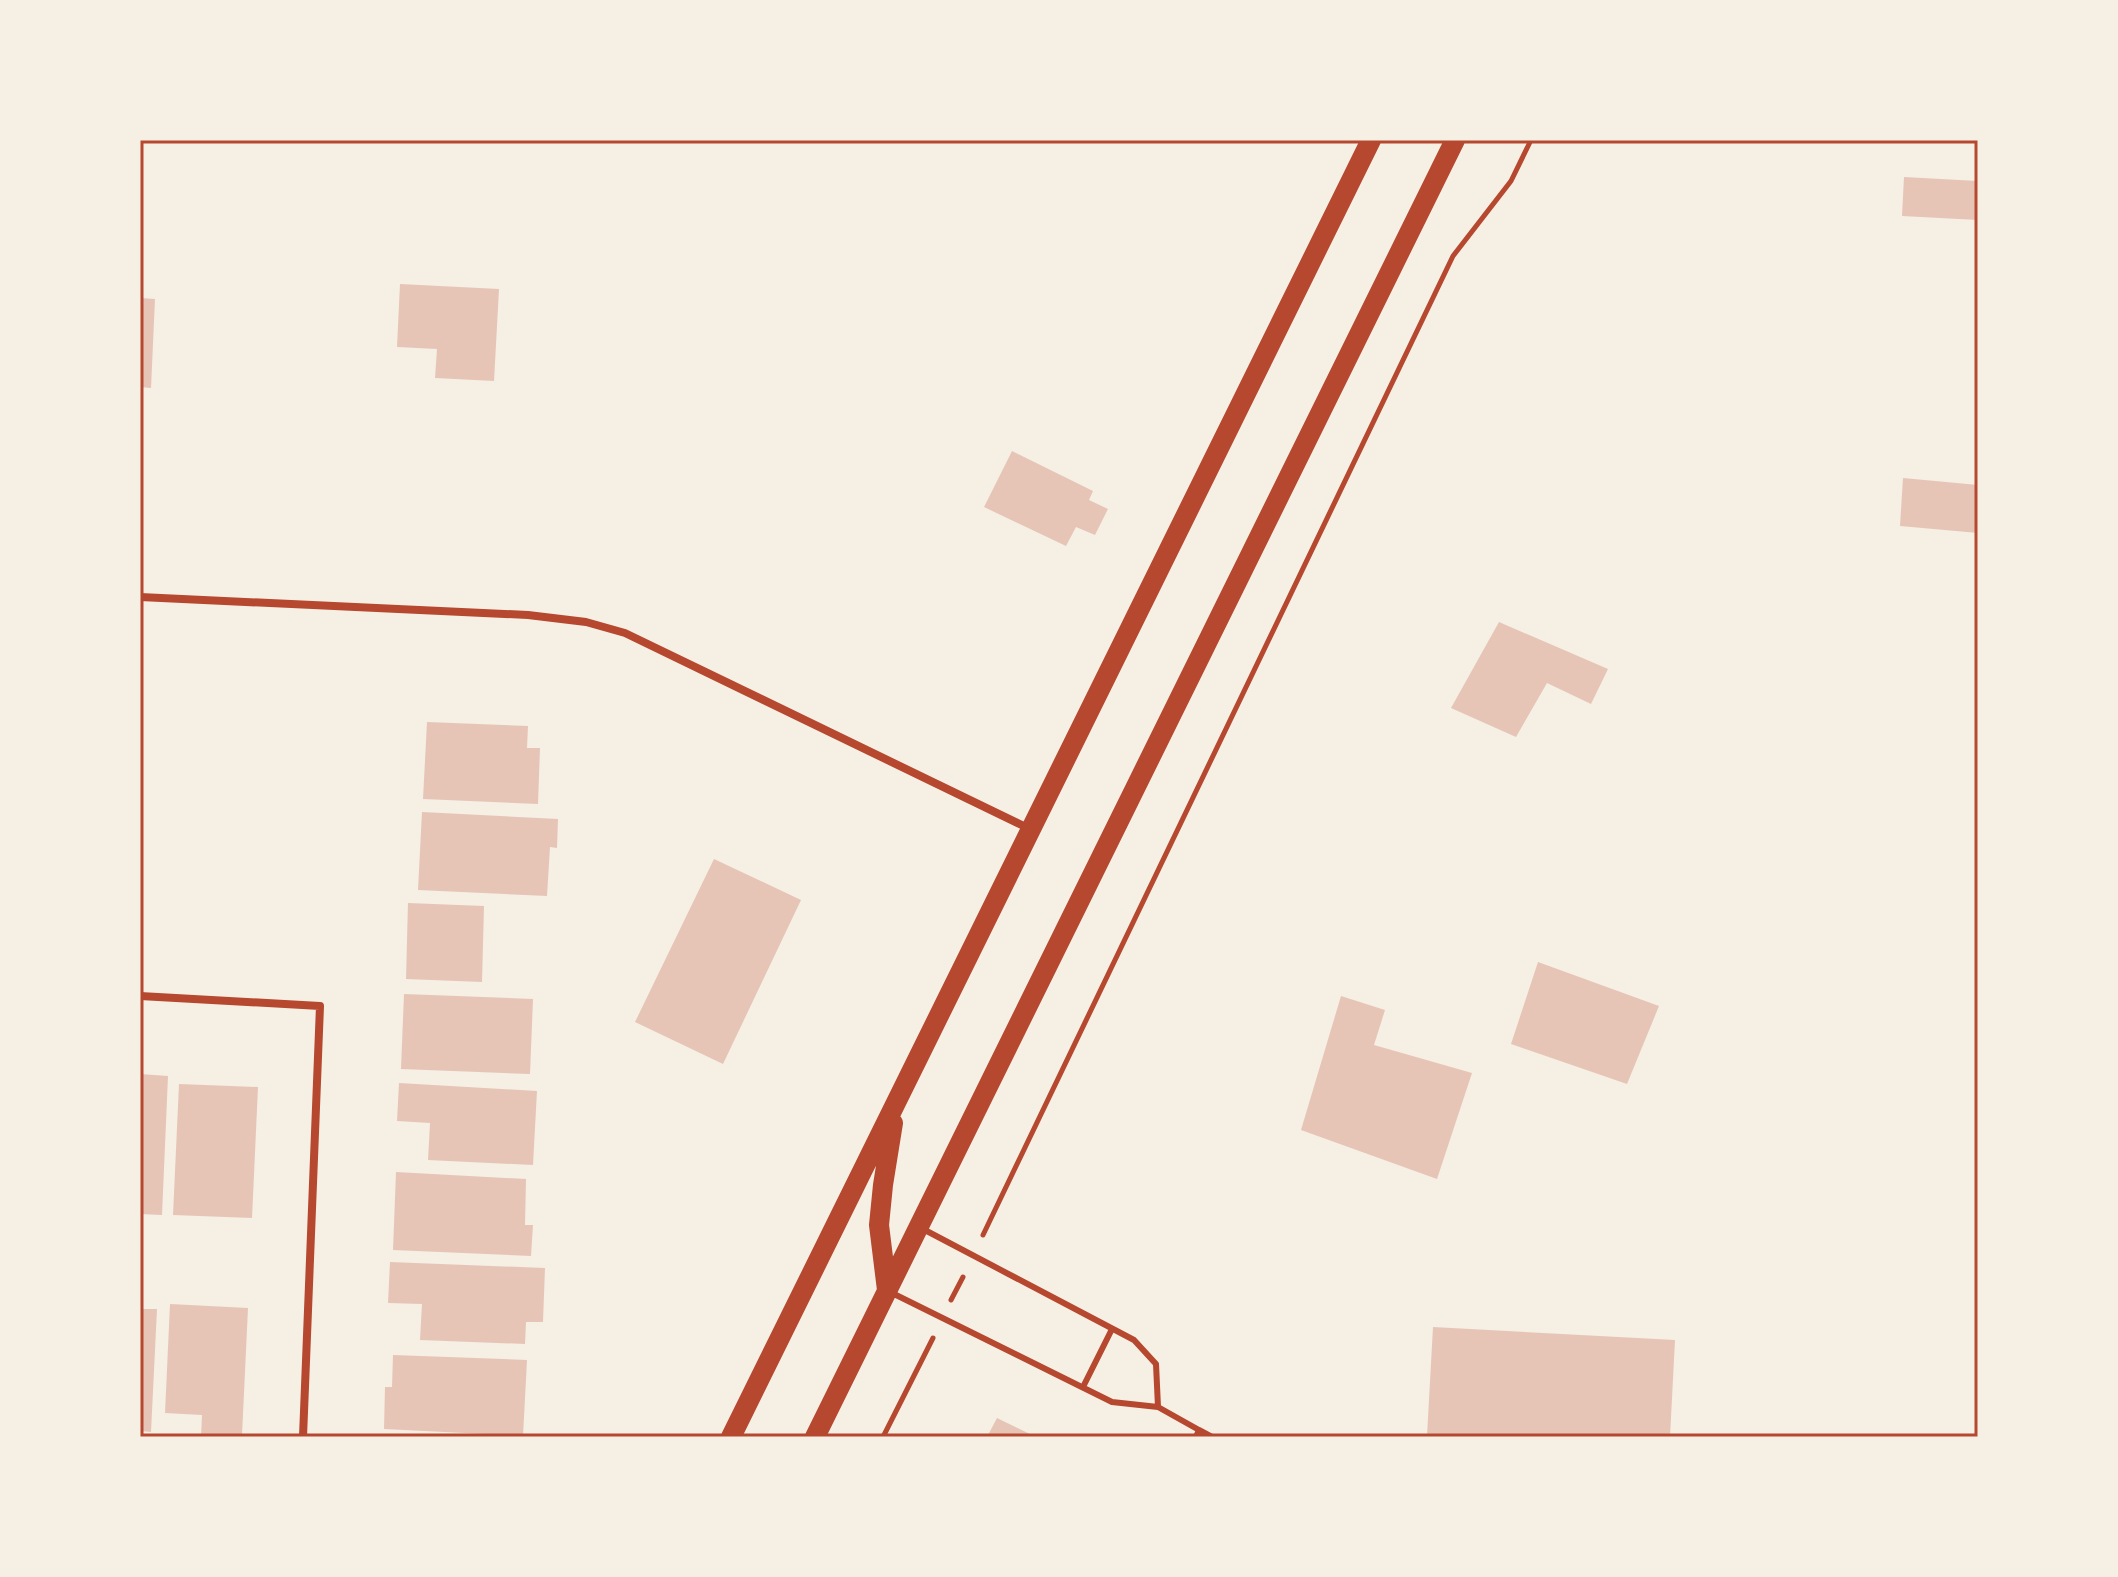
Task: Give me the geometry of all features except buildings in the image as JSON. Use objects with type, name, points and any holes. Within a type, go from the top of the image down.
[{"type":"main road","points":[[731,1437],[1371,140]]},
{"type":"main road","points":[[815,1437],[1455,140]]},
{"type":"main road","points":[[887,1291],[879,1225],[897,1100]]},
{"type":"street","points":[[140,597],[453,609],[586,622],[625,633],[1031,829]]},
{"type":"street","points":[[140,996],[320,1006],[303,1437]]},
{"type":"lane","points":[[919,1227],[1134,1340],[1156,1364],[1158,1407]]},
{"type":"lane","points":[[887,1291],[1112,1402],[1158,1407],[1197,1434],[1212,1437]]},
{"type":"lane","points":[[1083,1387],[1112,1329]]},
{"type":"path","points":[[883,1437],[1453,256],[1511,181],[1531,140]]}]
